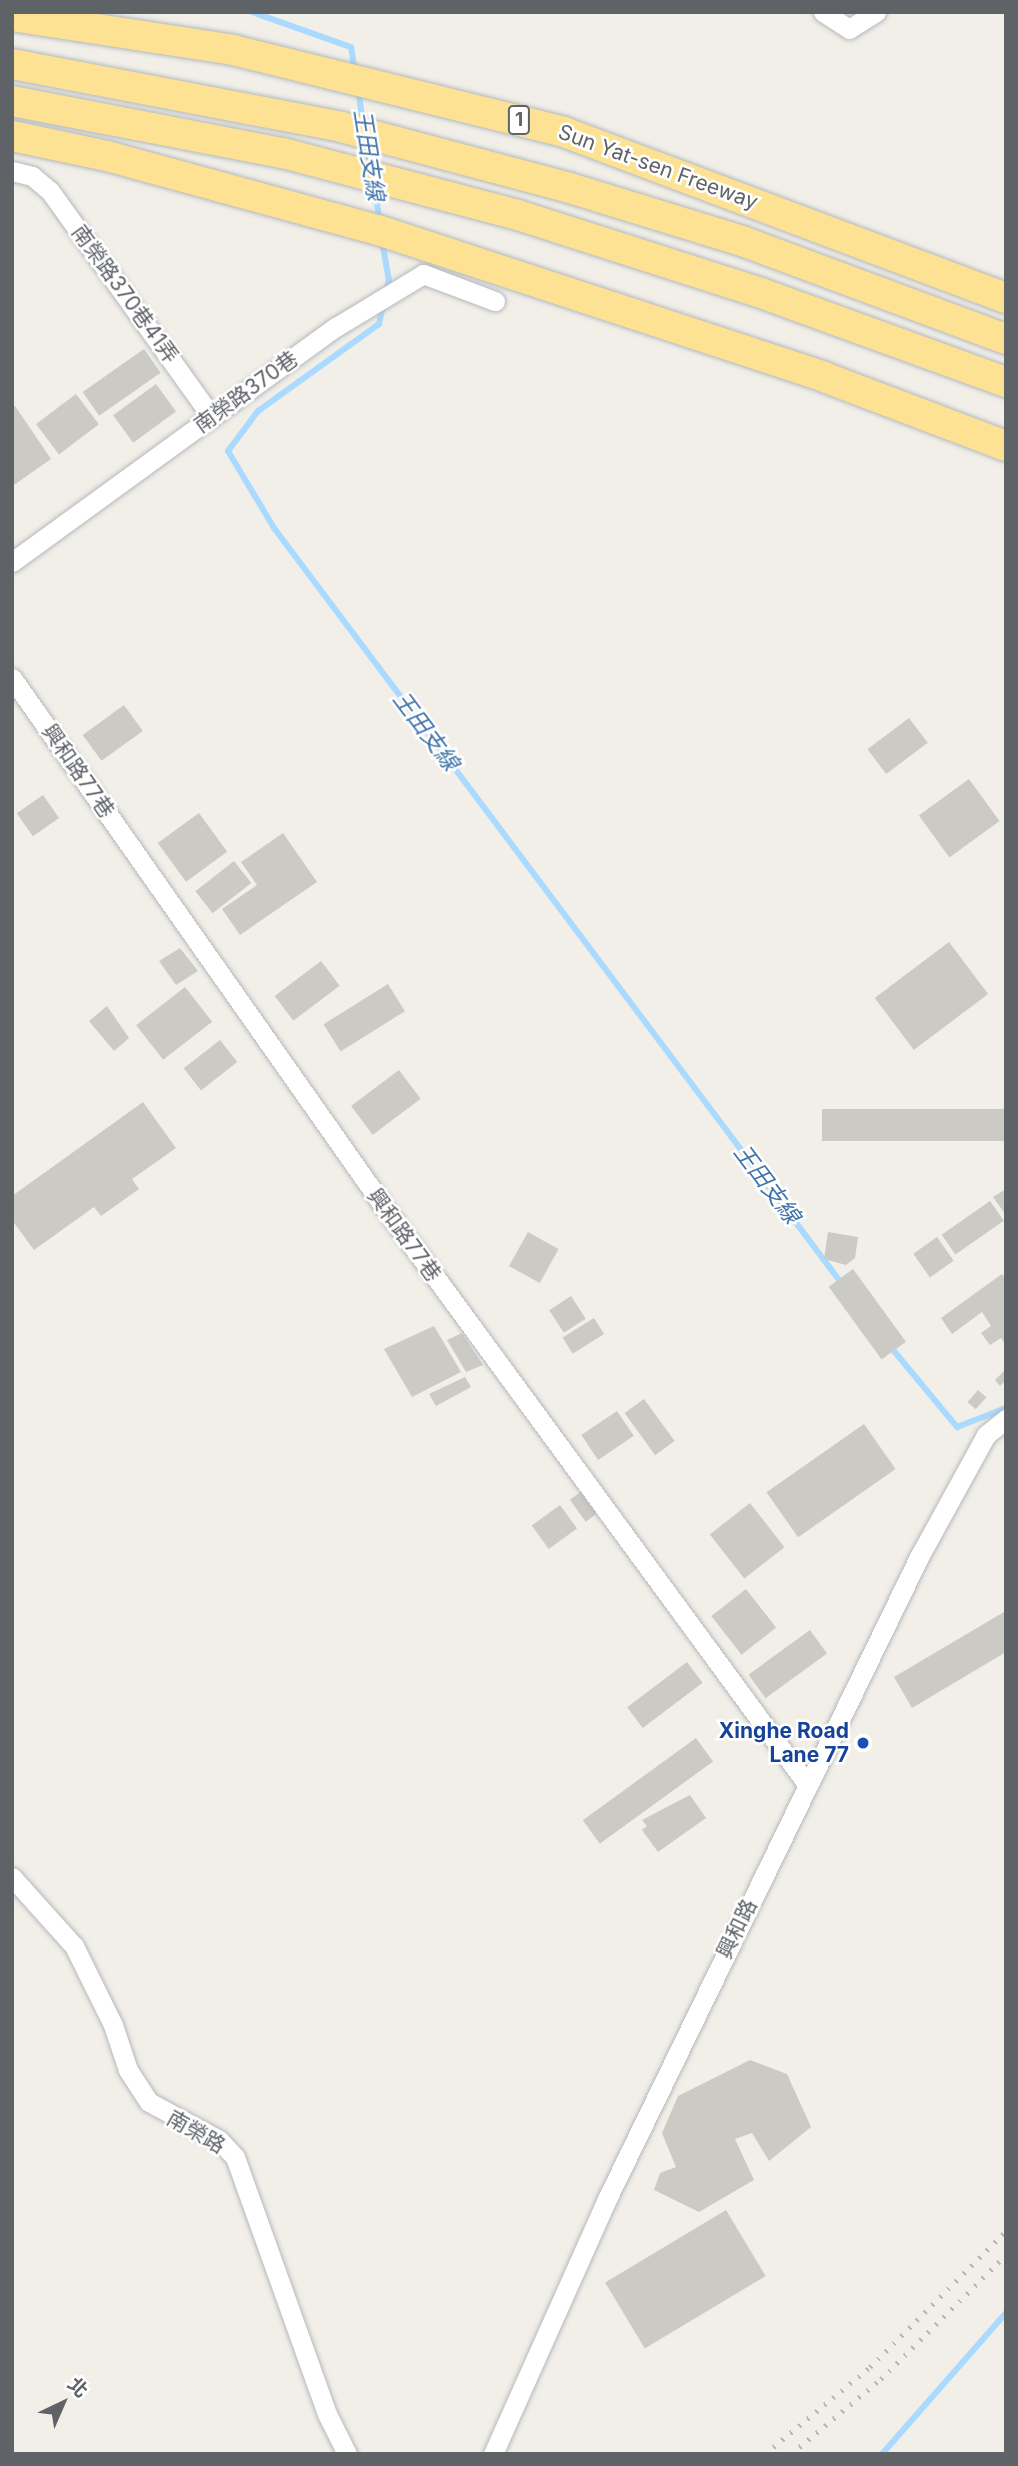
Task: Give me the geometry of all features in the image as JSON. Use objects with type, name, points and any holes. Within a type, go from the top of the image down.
[{"type":"highway","name":"Sun Yat-sen Freeway","points":[[12,16],[233,50],[564,132],[1006,298]]},
{"type":"highway","name":"Sun Yat-sen Freeway","points":[[12,64],[341,127],[570,188],[743,241],[1006,339]]},
{"type":"highway","points":[[12,101],[283,153],[518,215],[761,293],[1006,382]]},
{"type":"highway","points":[[12,136],[107,156],[378,230],[811,372],[1006,446]]},
{"type":"street","points":[[823,12],[849,29],[876,12]]},
{"type":"street","name":"南榮路370巷41弄","points":[[12,171],[32,176],[50,191],[212,417]]},
{"type":"street","name":"南榮路370巷","points":[[12,562],[336,327],[423,274],[495,301]]},
{"type":"street","name":"興和路77巷","points":[[12,678],[384,1207],[807,1784]]},
{"type":"street","name":"興和路","points":[[493,2454],[607,2199],[807,1784],[959,1483],[986,1434],[1006,1419]]},
{"type":"street","name":"南榮路","points":[[12,1877],[74,1945],[113,2025],[128,2070],[149,2102],[219,2140],[234,2157],[327,2414],[347,2454]]},
{"type":"building","points":[[144,349],[161,373],[99,416],[83,392]]},
{"type":"building","points":[[156,384],[176,412],[133,443],[113,415]]},
{"type":"building","points":[[76,394],[99,424],[59,454],[36,424]]},
{"type":"building","points":[[15,406],[51,459],[14,485],[12,408]]},
{"type":"building","points":[[124,705],[143,731],[102,761],[83,735]]},
{"type":"building","points":[[909,718],[928,743],[886,774],[867,749]]},
{"type":"building","points":[[969,779],[1000,821],[949,858],[919,815]]},
{"type":"building","points":[[43,795],[59,818],[33,836],[17,813]]},
{"type":"building","points":[[199,813],[227,852],[186,882],[158,843]]},
{"type":"building","points":[[283,833],[317,882],[240,935],[222,909],[257,885],[241,862]]},
{"type":"building","points":[[234,861],[251,883],[213,913],[195,891]]},
{"type":"building","points":[[949,942],[988,994],[914,1050],[875,998]]},
{"type":"building","points":[[180,948],[198,971],[176,985],[159,961]]},
{"type":"building","points":[[321,961],[340,986],[293,1021],[275,996]]},
{"type":"building","points":[[388,984],[405,1011],[341,1051],[324,1024]]},
{"type":"building","points":[[185,987],[212,1022],[163,1060],[136,1025]]},
{"type":"building","points":[[107,1006],[129,1038],[114,1051],[89,1021]]},
{"type":"building","points":[[220,1040],[237,1062],[201,1090],[184,1068]]},
{"type":"building","points":[[399,1070],[421,1099],[373,1135],[351,1106]]},
{"type":"building","points":[[143,1102],[176,1148],[132,1179],[139,1189],[101,1216],[94,1207],[34,1250],[12,1220],[12,1196]]},
{"type":"building","points":[[822,1109],[1006,1109],[1006,1141],[822,1141]]},
{"type":"building","points":[[1006,1189],[1006,1215],[993,1197]]},
{"type":"building","points":[[990,1201],[1004,1221],[955,1255],[942,1235]]},
{"type":"building","points":[[528,1232],[559,1249],[540,1283],[509,1266]]},
{"type":"building","points":[[828,1232],[858,1237],[855,1258],[846,1265],[824,1259]]},
{"type":"building","points":[[937,1237],[954,1261],[930,1277],[913,1254]]},
{"type":"building","points":[[853,1269],[906,1342],[882,1359],[829,1287]]},
{"type":"building","points":[[1002,1274],[1006,1279],[1006,1345],[1001,1338],[990,1345],[981,1333],[991,1326],[982,1312],[952,1334],[941,1318]]},
{"type":"building","points":[[571,1296],[586,1319],[564,1333],[549,1310]]},
{"type":"building","points":[[594,1318],[604,1334],[573,1354],[563,1338]]},
{"type":"building","points":[[434,1326],[461,1372],[412,1397],[384,1349]]},
{"type":"building","points":[[462,1333],[483,1365],[466,1372],[447,1340]]},
{"type":"building","points":[[1004,1371],[1006,1380],[1000,1386],[995,1380]]},
{"type":"building","points":[[465,1377],[471,1387],[436,1406],[429,1394]]},
{"type":"building","points":[[978,1390],[986,1397],[976,1409],[968,1402]]},
{"type":"building","points":[[644,1399],[675,1441],[655,1455],[625,1413]]},
{"type":"building","points":[[617,1411],[634,1436],[598,1460],[581,1435]]},
{"type":"building","points":[[864,1424],[896,1469],[798,1537],[767,1492]]},
{"type":"building","points":[[582,1491],[598,1513],[586,1522],[570,1500]]},
{"type":"building","points":[[750,1503],[784,1547],[744,1579],[710,1534]]},
{"type":"building","points":[[560,1505],[577,1528],[549,1549],[532,1526]]},
{"type":"building","points":[[746,1589],[776,1628],[741,1655],[711,1616]]},
{"type":"building","points":[[1004,1612],[1006,1652],[912,1708],[894,1677]]},
{"type":"building","points":[[810,1630],[827,1653],[766,1698],[749,1675]]},
{"type":"building","points":[[687,1662],[703,1683],[643,1728],[627,1707]]},
{"type":"building","points":[[696,1738],[713,1761],[600,1844],[583,1820]]},
{"type":"building","points":[[690,1795],[706,1818],[658,1852],[642,1830],[647,1826],[642,1820]]},
{"type":"building","points":[[750,2060],[787,2074],[811,2127],[769,2161],[752,2133],[735,2139],[754,2180],[699,2212],[654,2190],[660,2173],[676,2167],[662,2133],[678,2096]]},
{"type":"building","points":[[726,2210],[766,2276],[645,2349],[605,2283]]},
{"type":"waterway","name":"王田支線","points":[[252,12],[351,47],[355,71]]},
{"type":"waterway","name":"王田支線","points":[[358,88],[363,123]]},
{"type":"waterway","name":"王田支線","points":[[367,144],[371,168]]},
{"type":"waterway","name":"王田支線","points":[[374,185],[380,223]]},
{"type":"waterway","name":"王田支線","points":[[382,241],[389,280],[386,292]]},
{"type":"waterway","name":"王田支線","points":[[384,302],[379,324],[258,411],[228,451],[274,528],[842,1284]]},
{"type":"waterway","name":"王田支線","points":[[889,1345],[957,1427],[1006,1408]]},
{"type":"waterway","points":[[882,2454],[1006,2313]]},
{"type":"railway","points":[[765,2454],[870,2367],[1006,2231]]},
{"type":"railway","points":[[791,2454],[881,2379],[1006,2255]]},
{"type":"place","name":"Xinghe Road Lane 77","points":[[863,1743]]}]
